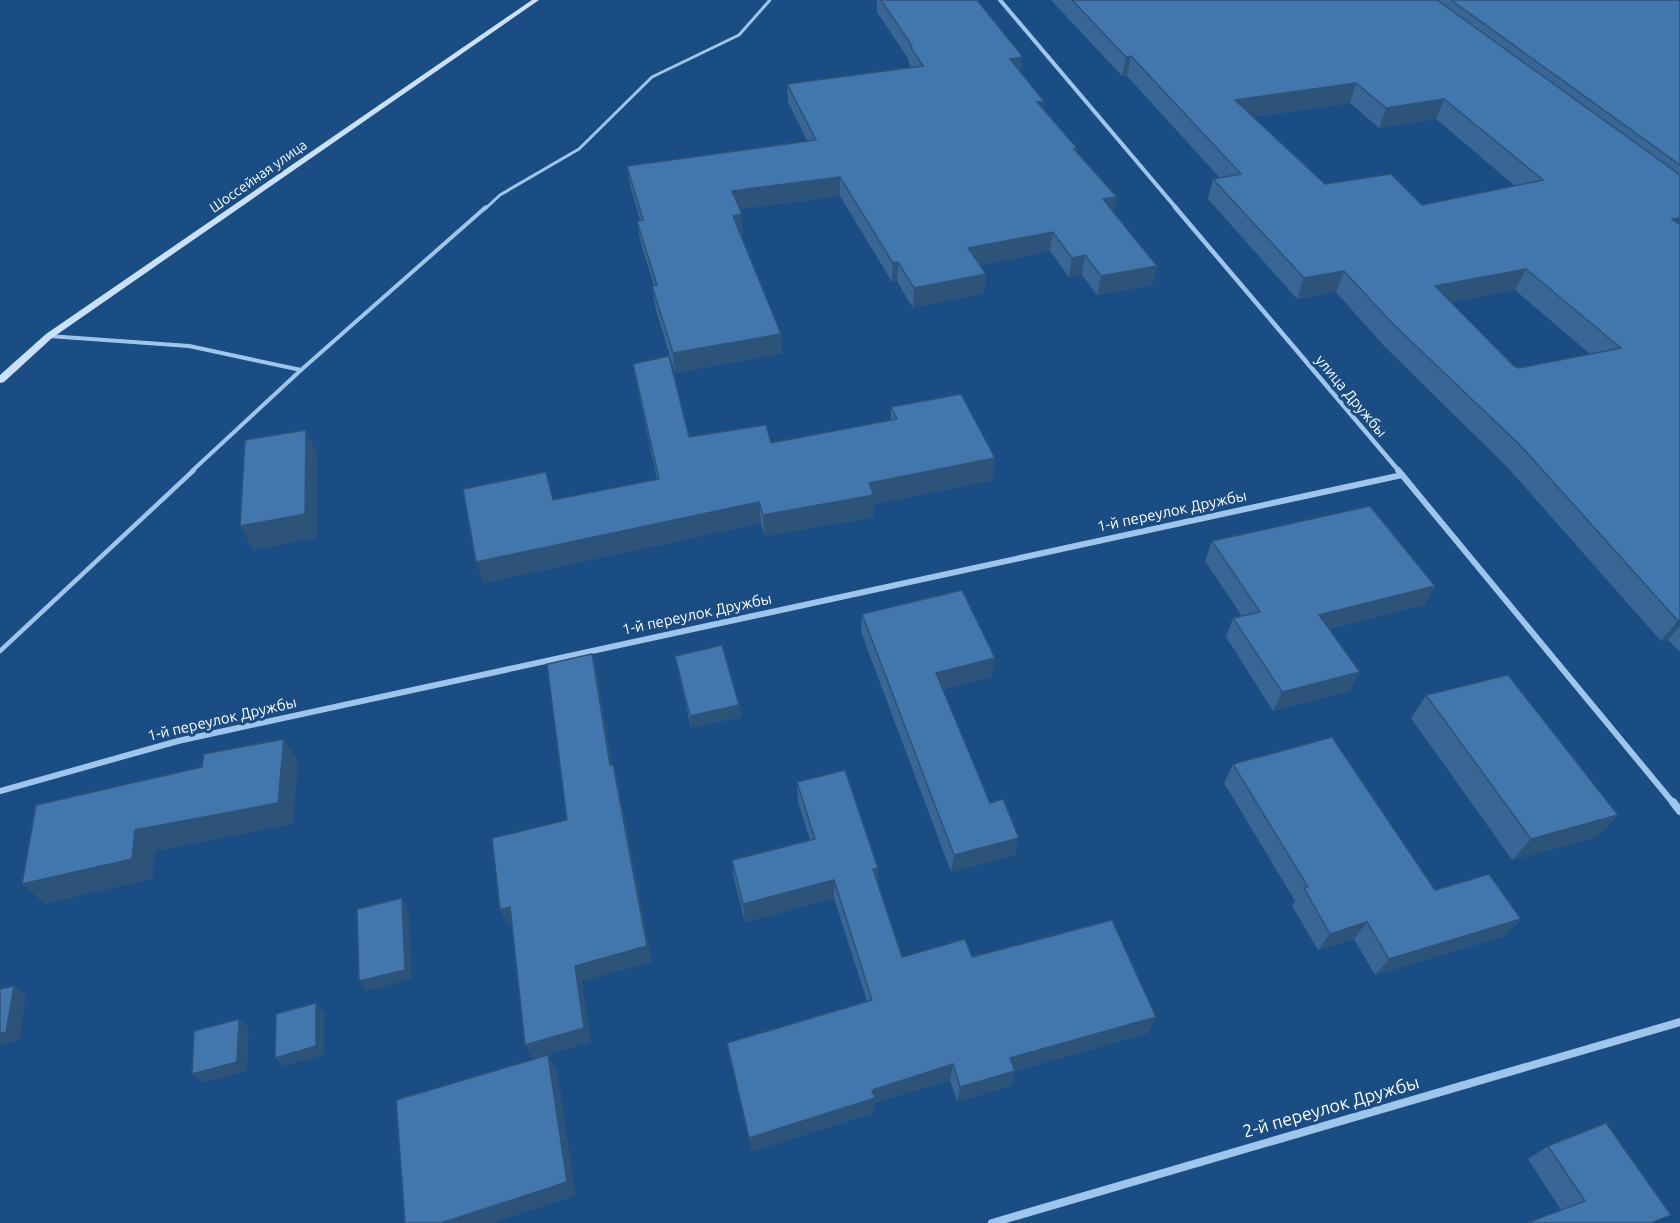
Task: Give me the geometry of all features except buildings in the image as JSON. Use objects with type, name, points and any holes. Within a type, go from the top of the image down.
[{"type":"main road","name":"Шоссейная улица","points":[[0,380],[50,336],[536,0]]},
{"type":"street","name":"улица Дружбы","points":[[1000,0],[1402,475],[1680,811]]},
{"type":"street","name":"1-й переулок Дружбы","points":[[0,791],[178,741],[1402,475]]},
{"type":"street","name":"2-й переулок Дружбы","points":[[992,1223],[1680,1022]]},
{"type":"lane","points":[[0,651],[301,370],[500,195],[579,149],[652,77],[739,35],[770,0]]},
{"type":"lane","points":[[50,336],[189,346],[301,370]]}]
